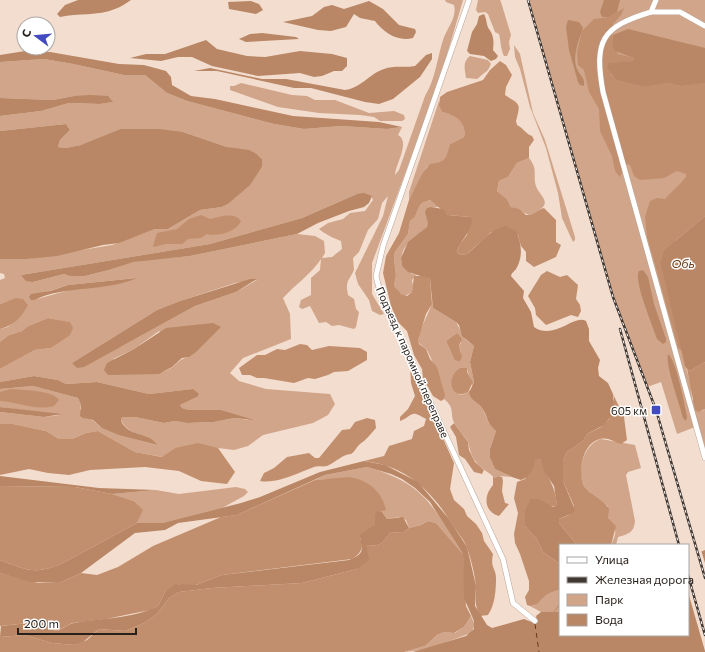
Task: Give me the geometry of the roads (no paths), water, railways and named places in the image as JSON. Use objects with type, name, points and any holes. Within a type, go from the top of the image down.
[{"type":"street","name":"Подъезд к паромной переправе","points":[[469,0],[383,246],[376,276],[381,296],[503,559],[513,602],[535,621]]},
{"type":"street","points":[[652,12],[656,0]]},
{"type":"street","points":[[705,26],[680,12],[652,12],[630,18],[610,31],[601,44],[600,71],[603,92],[705,458]]},
{"type":"water","points":[[78,0],[131,0],[117,8],[102,13],[60,17],[57,14],[65,5]]},
{"type":"water","points":[[604,0],[620,0],[617,12],[609,17],[602,17],[600,12]]},
{"type":"water","points":[[251,1],[259,4],[263,10],[256,14],[229,9],[228,2]]},
{"type":"water","points":[[369,1],[383,9],[399,25],[415,29],[416,32],[413,38],[402,39],[392,36],[375,21],[360,18],[354,14],[346,27],[331,31],[318,30],[283,22],[312,16],[324,7],[332,5],[344,9]]},
{"type":"water","points":[[484,14],[487,26],[493,37],[493,50],[498,56],[496,59],[491,61],[484,56],[470,54],[467,51],[472,32],[477,24],[479,16]]},
{"type":"water","points":[[568,20],[579,22],[583,28],[575,59],[577,69],[583,79],[584,86],[580,85],[578,82],[569,50],[566,27]]},
{"type":"water","points":[[628,29],[705,48],[705,83],[682,86],[667,83],[645,87],[616,80],[607,67],[609,63],[633,61],[634,58],[615,51],[612,43],[613,35]]},
{"type":"water","points":[[262,33],[296,37],[299,39],[246,42],[239,39],[250,34]]},
{"type":"water","points":[[206,40],[217,49],[247,56],[265,57],[300,51],[332,54],[347,58],[347,66],[342,71],[334,71],[322,76],[314,77],[300,73],[258,76],[212,66],[192,57],[178,57],[161,61],[130,58],[146,54],[165,54]]},
{"type":"water","points":[[16,52],[16,56],[56,56],[56,53],[119,64],[144,65],[166,71],[171,77],[172,85],[191,96],[215,99],[293,116],[379,122],[402,127],[387,129],[341,126],[304,129],[274,124],[187,101],[167,93],[145,75],[124,75],[44,59],[0,62],[0,55]]},
{"type":"water","points":[[432,53],[432,59],[420,77],[393,99],[379,104],[365,102],[311,88],[294,88],[217,71],[194,71],[210,68],[262,79],[286,79],[345,90],[356,87],[374,74],[384,69],[392,67],[415,66],[426,55]]},
{"type":"water","points":[[90,95],[108,96],[113,102],[100,104],[69,103],[41,111],[0,116],[0,98],[53,100]]},
{"type":"water","points":[[66,124],[70,130],[60,140],[58,147],[66,148],[81,145],[121,129],[159,129],[183,132],[227,147],[249,150],[257,154],[262,159],[262,167],[250,185],[228,204],[222,207],[200,210],[168,229],[155,229],[119,243],[103,245],[57,256],[27,259],[0,259],[0,131]]},
{"type":"water","points":[[364,193],[372,196],[369,203],[364,207],[318,223],[297,234],[190,256],[133,262],[85,276],[70,276],[64,274],[33,282],[26,281],[21,275],[210,244],[302,218],[357,194]]},
{"type":"water","points":[[431,207],[443,209],[448,215],[470,217],[472,220],[470,229],[458,248],[457,252],[460,255],[467,254],[489,234],[500,228],[506,226],[516,231],[520,240],[521,255],[518,265],[511,276],[524,291],[523,298],[531,312],[534,327],[549,331],[581,320],[586,321],[589,329],[589,341],[600,360],[598,368],[599,376],[608,383],[613,394],[614,410],[604,425],[587,434],[583,441],[567,452],[563,461],[563,481],[575,510],[573,513],[559,519],[559,523],[576,544],[559,544],[559,563],[543,552],[536,538],[525,526],[525,510],[531,499],[539,499],[553,507],[557,505],[554,486],[544,471],[540,459],[536,459],[533,469],[527,477],[521,480],[495,469],[490,458],[490,449],[496,431],[490,424],[483,410],[469,393],[474,382],[470,362],[474,346],[462,336],[459,325],[456,322],[433,308],[430,279],[408,272],[402,266],[401,258],[408,242],[427,227],[428,223],[425,212],[427,208]]},
{"type":"water","name":"Обь","points":[[705,216],[705,362],[690,371],[685,366],[660,262],[664,250]]},
{"type":"water","points":[[643,270],[648,277],[654,304],[666,339],[666,342],[663,344],[657,339],[641,293],[638,276],[639,271]]},
{"type":"water","points":[[137,278],[112,285],[59,292],[34,300],[31,300],[29,297],[31,294],[50,291],[68,285]]},
{"type":"water","points":[[250,279],[257,279],[236,292],[195,306],[84,367],[77,368],[72,363],[157,310],[180,301]]},
{"type":"water","points":[[213,323],[221,327],[196,352],[189,357],[182,358],[172,367],[159,374],[108,375],[104,370],[107,363],[134,349],[166,328]]},
{"type":"water","points":[[668,354],[674,364],[680,383],[687,417],[686,421],[683,418],[671,376]]},
{"type":"water","points":[[34,376],[58,380],[66,384],[97,382],[149,394],[193,389],[199,394],[197,397],[180,405],[182,408],[189,410],[221,410],[254,420],[234,418],[214,422],[187,423],[175,421],[164,423],[135,417],[122,417],[121,421],[129,430],[149,438],[157,445],[119,435],[102,428],[93,420],[83,418],[80,416],[81,405],[78,398],[33,386],[0,389],[0,382]]},
{"type":"water","points":[[0,407],[62,414],[44,417],[0,412]]},
{"type":"water","points":[[364,461],[385,465],[418,482],[449,519],[467,547],[476,586],[475,606],[487,625],[492,628],[524,619],[534,623],[537,621],[536,616],[541,612],[559,612],[559,636],[689,636],[689,557],[705,550],[705,652],[413,652],[466,636],[474,629],[474,621],[464,598],[463,554],[430,502],[415,488],[402,479],[391,474],[367,467],[325,475],[237,515],[178,523],[165,530],[135,533],[81,573],[59,583],[30,582],[0,573],[0,560],[30,570],[51,567],[61,564],[137,523],[162,523],[241,503],[260,497],[320,472]]},
{"type":"water","points":[[0,476],[99,488],[156,490],[112,494],[75,487],[0,486]]},
{"type":"water","points":[[378,511],[382,512],[387,519],[403,517],[409,528],[403,533],[391,532],[384,541],[379,544],[368,545],[367,549],[369,560],[357,569],[302,583],[212,588],[179,592],[169,598],[157,614],[144,623],[125,631],[99,629],[83,642],[75,645],[52,643],[24,635],[0,637],[1,626],[28,623],[57,631],[74,623],[116,618],[148,610],[158,606],[165,592],[175,584],[196,585],[222,575],[349,560],[359,555],[361,552],[362,547],[360,534],[375,525],[375,513]]},
{"type":"waterway","points":[[554,612],[559,605]]},
{"type":"railway","points":[[528,0],[613,297],[656,410],[705,578]]},
{"type":"railway","points":[[620,329],[679,544]]},
{"type":"railway","points":[[689,579],[705,635]]},
{"type":"place","name":"605 км","points":[[656,410]]}]
